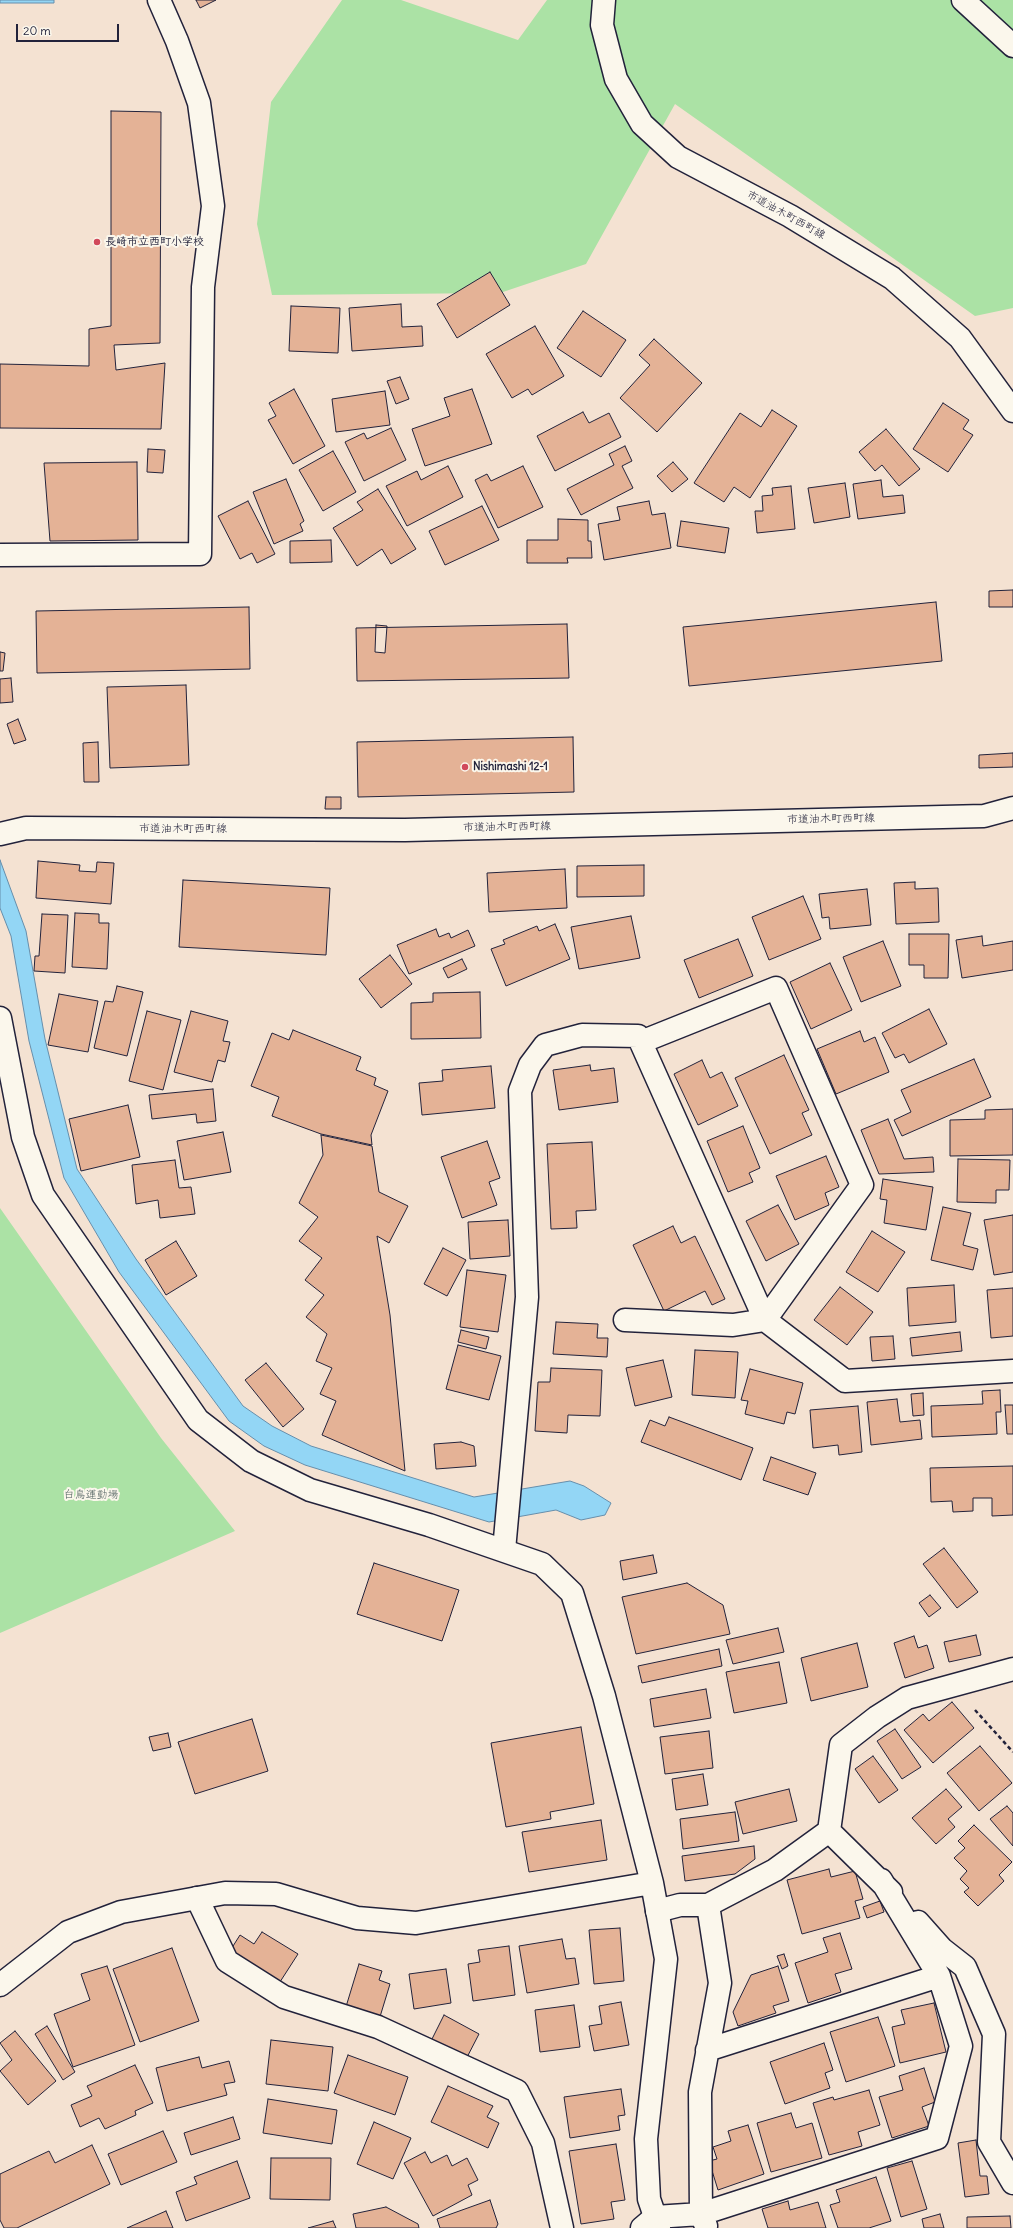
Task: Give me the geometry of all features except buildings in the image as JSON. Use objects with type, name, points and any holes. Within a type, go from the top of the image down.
[{"type":"street","points":[[0,555],[200,554],[203,287],[213,206],[199,103],[177,41],[159,0]]},
{"type":"street","name":"市道油木町西町線","points":[[604,0],[602,25],[616,79],[642,124],[678,157],[790,216],[892,278],[960,338],[1013,411]]},
{"type":"street","points":[[962,0],[1013,46]]},
{"type":"street","name":"市道油木町西町線","points":[[0,834],[26,828],[405,830],[984,816],[1013,808]]},
{"type":"street","points":[[625,1320],[733,1325],[765,1320],[862,1185],[776,988],[641,1042]]},
{"type":"street","points":[[0,1018],[23,1137],[43,1195],[198,1420],[251,1461],[310,1490],[504,1550],[542,1564],[572,1593],[604,1696],[652,1883],[666,1959],[646,2139],[649,2199],[652,2224],[704,2221],[938,2138],[961,2046],[939,1976],[881,1880]]},
{"type":"street","points":[[504,1550],[527,1297],[520,1091],[530,1065],[545,1045],[582,1035],[638,1036],[765,1320],[845,1381],[1013,1370]]},
{"type":"street","points":[[657,1911],[680,1905],[708,1905],[775,1870],[829,1831],[841,1745],[877,1717],[907,1698],[1013,1669]]},
{"type":"street","points":[[829,1831],[881,1880],[942,1949],[965,1968],[994,2034],[989,2142],[1013,2184]]},
{"type":"street","points":[[0,1985],[68,1932],[121,1912],[225,1893],[276,1894],[357,1918],[416,1923],[652,1883]]},
{"type":"street","points":[[197,1898],[227,1961],[284,1997],[378,2028],[517,2091],[543,2143],[562,2228]]},
{"type":"street","points":[[704,2221],[700,2092],[720,1983],[708,1905]]},
{"type":"street","points":[[707,2050],[939,1976]]},
{"type":"path","points":[[999,1736],[1013,1752]]},
{"type":"green space","points":[[342,0],[401,0],[518,40],[547,0],[1013,0],[1013,308],[975,316],[675,104],[586,264],[500,293],[272,295],[257,224],[271,102]]},
{"type":"green space","name":"白鳥運動場","points":[[0,1208],[161,1438],[235,1531],[0,1633]]},
{"type":"water","points":[[0,0],[54,0],[54,3],[0,3]]},
{"type":"water","points":[[0,860],[26,931],[45,1039],[77,1169],[136,1259],[243,1406],[272,1426],[311,1446],[474,1497],[570,1481],[584,1486],[611,1503],[605,1515],[581,1520],[556,1510],[489,1522],[305,1465],[264,1446],[229,1421],[119,1272],[64,1178],[29,1041],[11,936],[0,908]]},
{"type":"place","name":"長崎市立西町小学校","points":[[97,242]]},
{"type":"place","name":"Nishimashi 12-1","points":[[465,767]]}]
